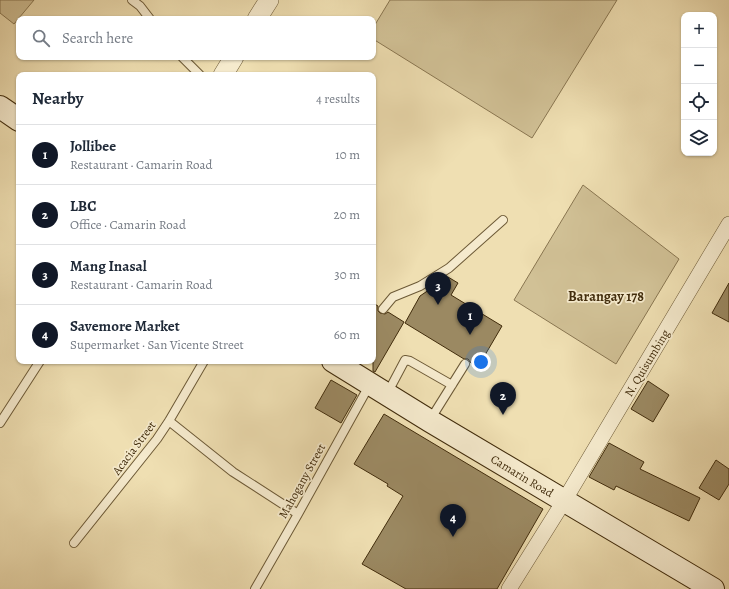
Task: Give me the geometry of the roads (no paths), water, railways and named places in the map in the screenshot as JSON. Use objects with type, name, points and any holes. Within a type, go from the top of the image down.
[{"type":"main road","name":"Camarin Road","points":[[343,364],[378,389],[702,586]]},
{"type":"street","points":[[259,16],[269,0]]},
{"type":"street","points":[[225,72],[232,60]]},
{"type":"street","name":"N. Quisumbing","points":[[510,589],[729,224]]},
{"type":"lane","points":[[132,0],[140,6],[148,16]]},
{"type":"lane","points":[[185,60],[197,72]]},
{"type":"lane","points":[[383,309],[393,297],[420,286],[449,268],[503,220]]},
{"type":"lane","name":"Mahogany Street","points":[[254,589],[298,514],[378,389],[406,360],[452,385]]},
{"type":"lane","points":[[0,423],[38,364]]},
{"type":"lane","name":"Acacia Street","points":[[74,543],[146,454],[202,364]]},
{"type":"lane","points":[[430,421],[465,364]]},
{"type":"lane","points":[[168,421],[233,472],[298,514]]},
{"type":"place","name":"Mang Inasal","points":[[438,305]]},
{"type":"place","name":"Jollibee","points":[[470,335]]},
{"type":"place","name":"LBC","points":[[503,415]]},
{"type":"place","name":"Savemore Market","points":[[453,537]]},
{"type":"district","name":"Barangay 178","points":[[606,296]]}]
